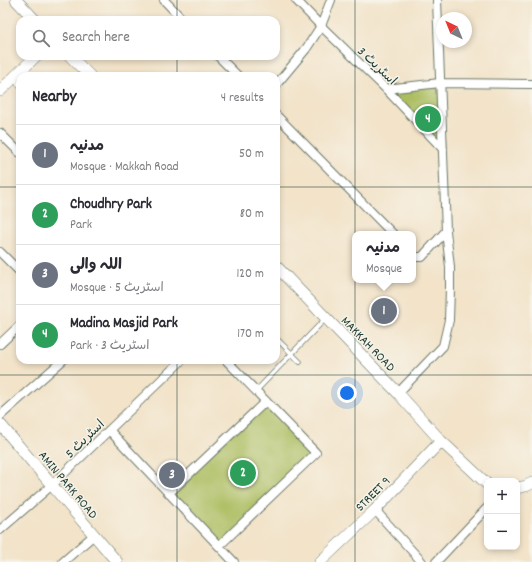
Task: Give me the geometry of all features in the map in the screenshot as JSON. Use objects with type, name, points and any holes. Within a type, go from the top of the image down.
[{"type":"street","points":[[16,0],[31,16]]},
{"type":"street","points":[[164,0],[179,16]]},
{"type":"street","name":"اسٹریٹ 3","points":[[296,0],[386,89],[443,149]]},
{"type":"street","points":[[280,80],[306,48],[321,26],[331,0]]},
{"type":"street","points":[[398,393],[443,346],[449,320],[450,267],[446,231],[437,0]]},
{"type":"street","points":[[24,72],[33,60]]},
{"type":"street","points":[[74,60],[86,72]]},
{"type":"street","points":[[222,60],[234,72]]},
{"type":"street","points":[[0,91],[16,82]]},
{"type":"street","points":[[386,89],[440,84],[532,84]]},
{"type":"street","points":[[280,119],[390,231]]},
{"type":"street","points":[[0,133],[16,149]]},
{"type":"street","points":[[416,258],[422,257],[446,231]]},
{"type":"street","points":[[0,252],[16,268]]},
{"type":"street","name":"MAKKAH ROAD","points":[[280,270],[398,393],[441,441],[484,481]]},
{"type":"street","points":[[2,339],[16,328]]},
{"type":"street","points":[[0,416],[58,364]]},
{"type":"street","name":"اسٹریٹ 5","points":[[0,530],[52,485],[178,364]]},
{"type":"street","points":[[219,546],[316,453],[230,364]]},
{"type":"street","points":[[169,494],[266,401]]},
{"type":"street","points":[[109,430],[234,562]]},
{"type":"street","name":"AMIN PARK ROAD","points":[[2,432],[52,485],[117,562]]},
{"type":"street","name":"STREET 9","points":[[320,562],[375,510],[441,441]]},
{"type":"street","points":[[520,487],[532,483]]},
{"type":"street","points":[[375,510],[422,562]]},
{"type":"street","points":[[436,562],[484,511]]},
{"type":"street","points":[[63,562],[94,534]]},
{"type":"lane","points":[[256,391],[326,318]]},
{"type":"lane","points":[[280,342],[300,362]]},
{"type":"green space","points":[[440,83],[443,149],[386,89]]},
{"type":"green space","points":[[266,401],[316,453],[219,546],[169,493]]},
{"type":"place","name":"Madina Masjid Park","points":[[428,119]]},
{"type":"place","name":"مدنیہ","points":[[384,311]]},
{"type":"place","name":"Choudhry Park","points":[[243,473]]},
{"type":"place","name":"اللہ والی","points":[[172,475]]}]
